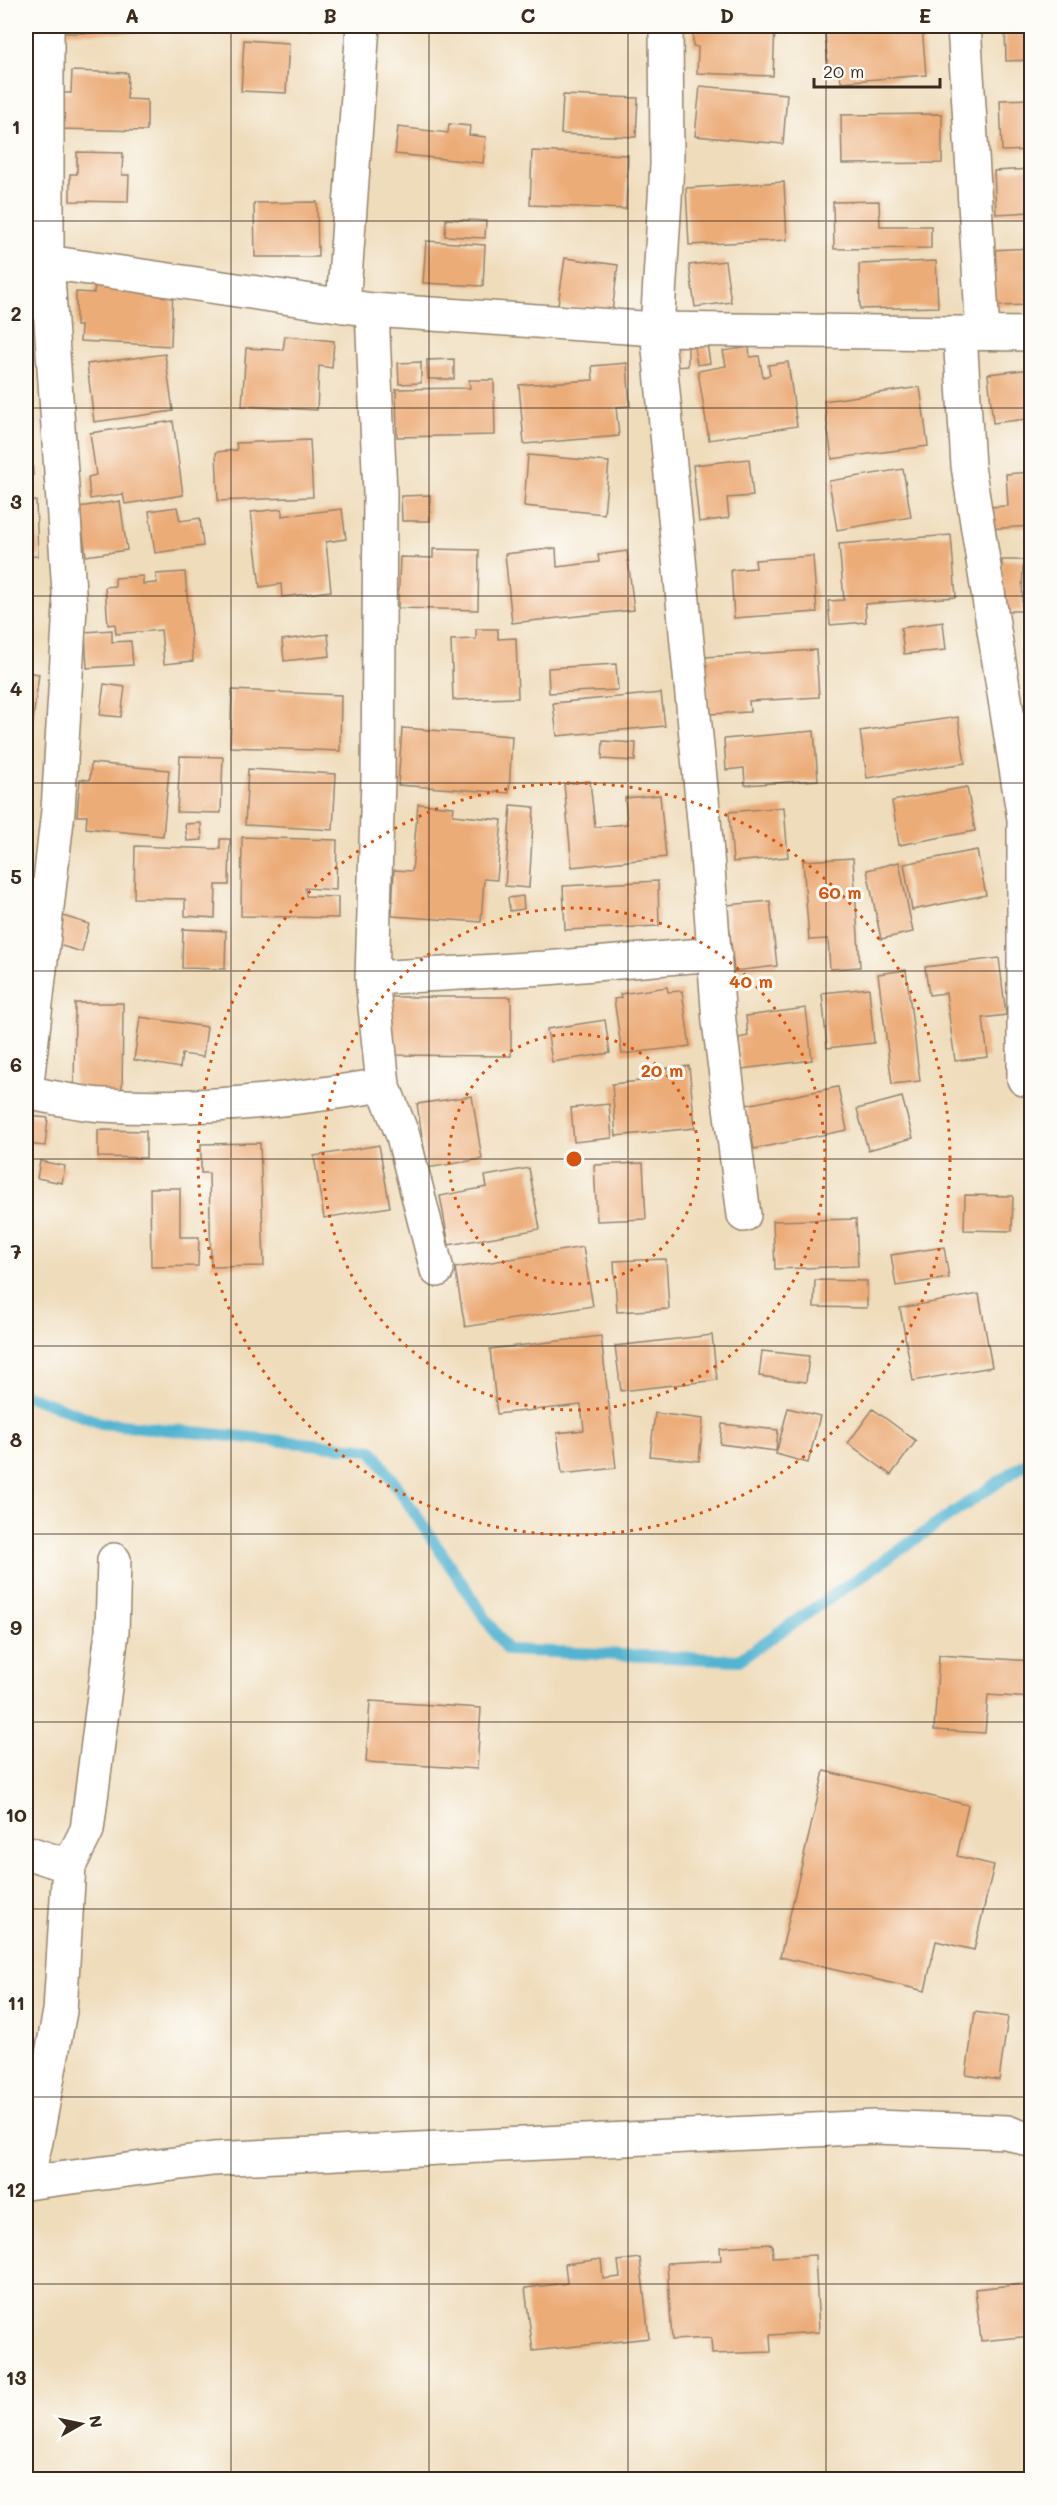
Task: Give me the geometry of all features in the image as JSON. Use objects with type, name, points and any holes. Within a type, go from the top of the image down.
[{"type":"street","points":[[47,26],[36,260],[70,607],[57,811],[26,1092],[101,1105],[196,1106],[292,1100],[383,1085]]},
{"type":"street","points":[[363,26],[357,308],[380,493],[378,778],[372,978],[383,1085],[403,1136],[437,1270]]},
{"type":"street","points":[[666,26],[667,165],[657,329],[705,829],[719,1022],[744,1215]]},
{"type":"street","points":[[964,26],[972,334],[968,466],[1024,819],[1024,1079]]},
{"type":"street","points":[[36,260],[357,308],[657,329],[1032,333]]},
{"type":"street","points":[[372,978],[546,968],[715,954]]},
{"type":"street","points":[[114,1560],[112,1632],[87,1830],[69,1866],[60,2011],[36,2141],[26,2182],[213,2159],[875,2127],[1007,2132],[1032,2141]]},
{"type":"street","points":[[26,1852],[69,1866]]},
{"type":"building","points":[[59,26],[145,26],[144,33],[59,33]]},
{"type":"building","points":[[272,26],[312,26],[311,31]]},
{"type":"building","points":[[396,26],[448,26],[448,30],[396,30]]},
{"type":"building","points":[[693,26],[775,26],[773,76],[697,73],[698,47],[693,46]]},
{"type":"building","points":[[922,26],[926,75],[841,82],[839,67],[828,68],[825,31],[836,30],[836,27]]},
{"type":"building","points":[[1005,26],[1032,26],[1032,60],[1006,61]]},
{"type":"building","points":[[244,40],[289,43],[286,93],[241,91]]},
{"type":"building","points":[[72,71],[128,73],[127,99],[147,100],[147,131],[58,129],[59,93],[71,93]]},
{"type":"building","points":[[700,86],[787,94],[783,144],[695,136]]},
{"type":"building","points":[[563,95],[638,98],[636,137],[561,134]]},
{"type":"building","points":[[1032,99],[1032,150],[1002,151],[1000,100]]},
{"type":"building","points":[[942,114],[942,163],[842,164],[841,115]]},
{"type":"building","points":[[449,124],[470,126],[469,135],[486,137],[483,163],[395,154],[398,127],[448,133]]},
{"type":"building","points":[[532,151],[628,155],[626,209],[530,205]]},
{"type":"building","points":[[77,152],[123,153],[122,175],[129,175],[128,202],[70,201],[70,174],[77,174]]},
{"type":"building","points":[[1032,169],[1032,212],[996,214],[994,171]]},
{"type":"building","points":[[784,182],[787,240],[689,245],[686,188]]},
{"type":"building","points":[[879,201],[880,226],[931,226],[931,248],[834,249],[833,202]]},
{"type":"building","points":[[317,202],[318,257],[255,257],[254,203]]},
{"type":"building","points":[[446,219],[486,221],[485,238],[445,236]]},
{"type":"building","points":[[426,241],[485,245],[483,286],[423,283]]},
{"type":"building","points":[[1032,248],[1032,305],[994,306],[992,250]]},
{"type":"building","points":[[565,258],[618,265],[612,312],[558,305]]},
{"type":"building","points":[[725,261],[731,302],[695,307],[689,265]]},
{"type":"building","points":[[936,261],[938,307],[860,309],[859,264]]},
{"type":"building","points":[[95,283],[173,286],[171,346],[80,341],[81,326],[76,326],[76,292],[94,293]]},
{"type":"building","points":[[285,336],[334,341],[332,368],[319,366],[317,410],[242,406],[246,348],[283,350]]},
{"type":"building","points":[[673,342],[688,342],[688,366],[675,367]]},
{"type":"building","points":[[707,344],[710,363],[697,365],[694,346]]},
{"type":"building","points":[[749,347],[750,357],[759,356],[763,377],[770,375],[768,365],[788,362],[797,426],[709,440],[698,371],[726,366],[723,351]]},
{"type":"building","points":[[165,354],[173,411],[94,422],[87,364]]},
{"type":"building","points":[[454,359],[454,379],[428,379],[427,360]]},
{"type":"building","points":[[421,362],[421,383],[399,384],[398,363]]},
{"type":"building","points":[[627,363],[630,406],[616,407],[619,436],[524,444],[519,385],[593,380],[592,366]]},
{"type":"building","points":[[1032,369],[1032,426],[1028,427],[1027,419],[993,423],[988,374]]},
{"type":"building","points":[[469,380],[494,380],[495,435],[397,437],[396,389],[470,388]]},
{"type":"building","points":[[920,387],[928,446],[832,459],[824,401]]},
{"type":"building","points":[[29,410],[33,475],[26,476],[26,411]]},
{"type":"building","points":[[173,421],[183,495],[125,504],[123,494],[90,499],[88,477],[96,475],[90,433]]},
{"type":"building","points":[[310,440],[313,497],[218,501],[216,452],[237,450],[236,443]]},
{"type":"building","points":[[528,455],[609,462],[604,514],[524,506]]},
{"type":"building","points":[[749,459],[753,496],[727,498],[729,518],[699,522],[693,465]]},
{"type":"building","points":[[903,469],[911,517],[837,530],[829,481]]},
{"type":"building","points":[[1032,472],[1032,526],[988,529],[987,507],[1008,506],[1006,474]]},
{"type":"building","points":[[430,495],[430,521],[402,521],[401,496]]},
{"type":"building","points":[[26,501],[36,501],[38,556],[26,557]]},
{"type":"building","points":[[120,501],[127,550],[86,556],[79,507]]},
{"type":"building","points":[[177,507],[180,521],[200,518],[203,546],[155,553],[149,511]]},
{"type":"building","points":[[282,509],[282,516],[342,509],[346,539],[326,542],[331,591],[282,597],[281,584],[260,587],[251,512]]},
{"type":"building","points":[[951,535],[956,597],[865,604],[866,622],[830,625],[828,601],[844,600],[839,544]]},
{"type":"building","points":[[556,548],[557,567],[599,562],[598,555],[627,551],[634,610],[512,623],[505,554]]},
{"type":"building","points":[[433,549],[479,550],[478,610],[398,608],[400,557],[433,558]]},
{"type":"building","points":[[813,556],[817,612],[734,618],[731,570],[756,568],[755,560]]},
{"type":"building","points":[[1002,560],[1023,560],[1022,611],[1002,611]]},
{"type":"building","points":[[185,572],[193,661],[164,664],[161,630],[116,634],[115,624],[108,625],[105,587],[115,586],[115,578],[143,576],[143,584],[157,583],[156,574]]},
{"type":"building","points":[[943,622],[946,650],[904,654],[901,628]]},
{"type":"building","points":[[476,629],[498,629],[498,639],[516,638],[518,698],[453,700],[451,640],[476,639]]},
{"type":"building","points":[[112,630],[112,642],[131,641],[133,665],[87,668],[85,632]]},
{"type":"building","points":[[328,634],[330,656],[284,661],[282,640]]},
{"type":"building","points":[[1026,649],[1032,649],[1032,703],[1029,703]]},
{"type":"building","points":[[816,650],[819,697],[749,701],[750,712],[709,714],[705,657]]},
{"type":"building","points":[[616,664],[618,690],[549,693],[548,668]]},
{"type":"building","points":[[26,672],[39,674],[31,735],[26,735]]},
{"type":"building","points":[[104,684],[125,687],[121,717],[100,715]]},
{"type":"building","points":[[232,690],[341,695],[340,751],[230,747]]},
{"type":"building","points":[[661,693],[665,726],[557,736],[553,703]]},
{"type":"building","points":[[958,717],[965,763],[867,778],[860,731]]},
{"type":"building","points":[[402,728],[512,736],[509,793],[398,785]]},
{"type":"building","points":[[814,731],[818,780],[745,785],[744,768],[726,770],[724,739]]},
{"type":"building","points":[[603,741],[636,743],[635,761],[602,759]]},
{"type":"building","points":[[180,756],[223,757],[221,813],[177,812]]},
{"type":"building","points":[[91,763],[169,770],[163,836],[86,828],[87,816],[77,816],[80,779],[90,780]]},
{"type":"building","points":[[248,769],[336,774],[333,830],[245,825]]},
{"type":"building","points":[[590,781],[595,827],[627,824],[625,798],[660,795],[666,857],[572,867],[564,784]]},
{"type":"building","points":[[967,787],[975,831],[899,845],[892,801]]},
{"type":"building","points":[[418,804],[454,807],[453,815],[502,820],[497,880],[484,879],[481,922],[392,916],[394,870],[412,871]]},
{"type":"building","points":[[511,805],[534,807],[529,888],[505,886]]},
{"type":"building","points":[[784,807],[788,857],[733,862],[729,812]]},
{"type":"building","points":[[201,823],[202,840],[187,841],[185,824]]},
{"type":"building","points":[[242,837],[337,840],[336,890],[305,888],[306,896],[338,897],[338,918],[241,916]]},
{"type":"building","points":[[220,839],[230,839],[229,885],[216,885],[215,918],[185,916],[185,899],[134,898],[135,846],[220,849]]},
{"type":"building","points":[[977,850],[986,895],[912,910],[904,864]]},
{"type":"building","points":[[853,858],[860,967],[830,969],[828,939],[809,940],[803,861]]},
{"type":"building","points":[[899,862],[913,932],[881,939],[867,870]]},
{"type":"building","points":[[658,881],[659,926],[565,930],[563,886]]},
{"type":"building","points":[[523,896],[524,909],[510,911],[508,898]]},
{"type":"building","points":[[770,901],[777,966],[734,971],[727,905]]},
{"type":"building","points":[[63,916],[89,924],[82,952],[55,944]]},
{"type":"building","points":[[183,929],[226,931],[225,969],[182,968]]},
{"type":"building","points":[[999,958],[1006,1015],[983,1018],[988,1057],[955,1061],[946,993],[929,995],[925,967]]},
{"type":"building","points":[[906,970],[920,1081],[892,1084],[878,974]]},
{"type":"building","points":[[667,987],[668,992],[682,991],[690,1046],[622,1054],[614,999],[621,998],[620,994]]},
{"type":"building","points":[[869,988],[874,1043],[827,1048],[822,993]]},
{"type":"building","points":[[386,997],[511,997],[511,1056],[386,1055]]},
{"type":"building","points":[[75,1003],[123,1003],[122,1096],[74,1095]]},
{"type":"building","points":[[806,1008],[812,1060],[742,1069],[738,1038],[748,1036],[746,1016]]},
{"type":"building","points":[[140,1017],[207,1027],[203,1057],[182,1054],[180,1068],[134,1060]]},
{"type":"building","points":[[605,1020],[610,1053],[552,1062],[547,1029]]},
{"type":"building","points":[[689,1066],[695,1128],[616,1136],[612,1084],[659,1079],[659,1069]]},
{"type":"building","points":[[838,1087],[847,1130],[754,1149],[746,1105]]},
{"type":"building","points":[[472,1096],[482,1159],[427,1168],[417,1104]]},
{"type":"building","points":[[902,1097],[913,1138],[868,1150],[857,1109]]},
{"type":"building","points":[[609,1104],[612,1138],[574,1142],[571,1108]]},
{"type":"building","points":[[28,1116],[48,1118],[45,1146],[26,1144]]},
{"type":"building","points":[[98,1130],[146,1131],[146,1158],[98,1157]]},
{"type":"building","points":[[260,1143],[264,1266],[211,1267],[209,1173],[201,1173],[201,1144]]},
{"type":"building","points":[[379,1145],[390,1207],[324,1218],[314,1156]]},
{"type":"building","points":[[40,1161],[65,1166],[62,1183],[37,1178]]},
{"type":"building","points":[[643,1163],[646,1219],[597,1221],[594,1165]]},
{"type":"building","points":[[529,1168],[540,1229],[449,1245],[440,1196],[487,1187],[485,1176]]},
{"type":"building","points":[[150,1188],[180,1188],[180,1237],[199,1237],[198,1266],[151,1267]]},
{"type":"building","points":[[965,1195],[1013,1196],[1012,1231],[964,1230]]},
{"type":"building","points":[[856,1219],[858,1266],[775,1269],[773,1221]]},
{"type":"building","points":[[583,1247],[593,1306],[465,1327],[455,1268]]},
{"type":"building","points":[[944,1247],[949,1278],[896,1286],[891,1255]]},
{"type":"building","points":[[666,1259],[669,1309],[617,1312],[614,1261]]},
{"type":"building","points":[[815,1280],[867,1281],[867,1308],[814,1307]]},
{"type":"building","points":[[979,1294],[992,1367],[913,1381],[900,1308]]},
{"type":"building","points":[[712,1335],[717,1380],[621,1391],[615,1346]]},
{"type":"building","points":[[601,1336],[616,1468],[562,1474],[557,1433],[584,1430],[581,1405],[497,1414],[490,1349]]},
{"type":"building","points":[[762,1351],[809,1356],[806,1382],[759,1376]]},
{"type":"building","points":[[788,1408],[820,1416],[808,1463],[776,1454]]},
{"type":"building","points":[[873,1409],[916,1441],[891,1475],[848,1443]]},
{"type":"building","points":[[655,1413],[703,1419],[699,1461],[650,1456]]},
{"type":"building","points":[[722,1424],[778,1430],[776,1451],[720,1444]]},
{"type":"building","points":[[939,1655],[1032,1661],[1032,1698],[988,1695],[985,1733],[934,1730]]},
{"type":"building","points":[[370,1701],[481,1708],[477,1769],[366,1762]]},
{"type":"building","points":[[824,1771],[968,1805],[957,1856],[994,1865],[974,1950],[936,1941],[925,1991],[780,1957]]},
{"type":"building","points":[[975,2012],[1008,2017],[999,2080],[966,2075]]},
{"type":"building","points":[[772,2244],[773,2257],[815,2255],[819,2332],[770,2335],[771,2352],[712,2354],[711,2338],[672,2340],[667,2263],[721,2260],[720,2247]]},
{"type":"building","points":[[640,2258],[649,2338],[533,2351],[525,2288],[567,2283],[565,2264],[601,2259],[603,2279],[620,2277],[618,2261]]},
{"type":"building","points":[[1032,2283],[1032,2336],[981,2341],[975,2289]]},
{"type":"waterway","points":[[26,1395],[101,1423],[372,1450],[507,1650],[739,1660],[1032,1459]]}]
